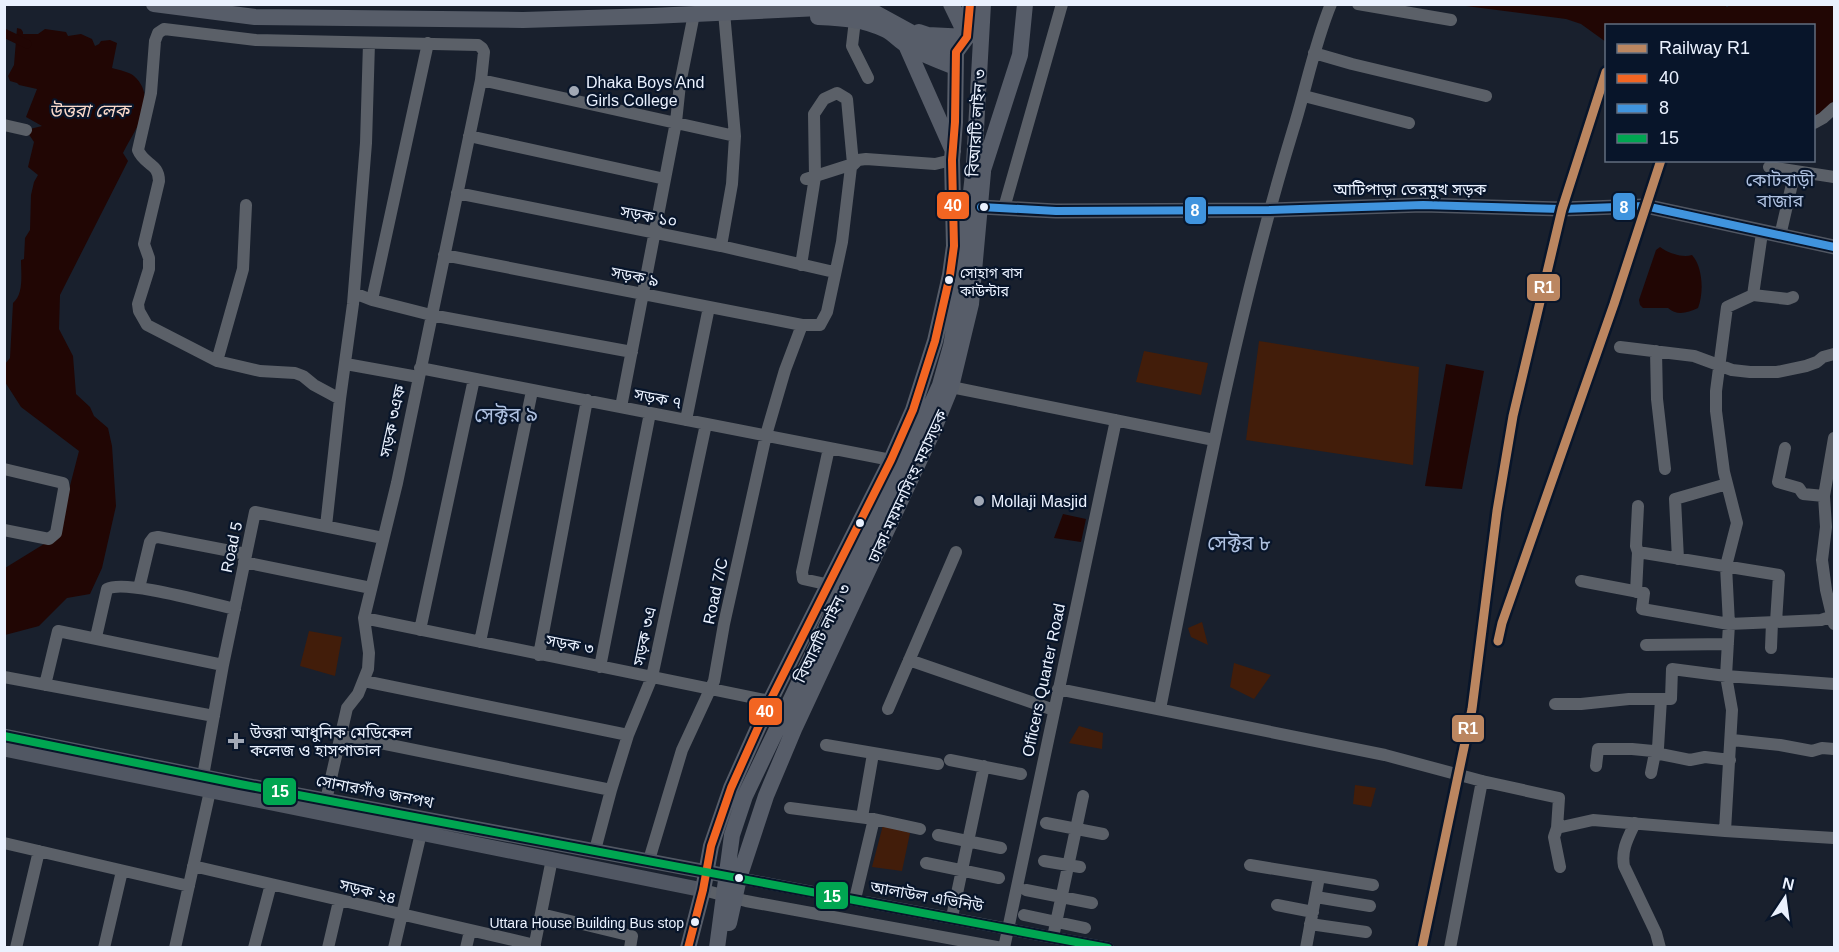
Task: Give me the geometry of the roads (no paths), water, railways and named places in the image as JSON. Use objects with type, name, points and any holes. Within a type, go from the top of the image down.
[{"type":"highway","points":[[154,4],[255,17],[523,20],[841,6],[870,10],[934,45],[955,60]]},
{"type":"highway","points":[[951,4],[967,37]]},
{"type":"highway","points":[[955,60],[967,37],[970,4]]},
{"type":"highway","name":"বিআরটি লাইন ৩","points":[[717,948],[732,877],[732,835],[745,796],[940,385],[951,346],[974,165],[983,4]]},
{"type":"highway","name":"ঢাকা-ময়মনসিংহ মহাসড়ক","points":[[724,948],[732,877],[795,727],[933,432],[951,387],[961,353],[971,304],[981,207],[992,4]]},
{"type":"highway","points":[[983,170],[1020,55],[1025,4]]},
{"type":"highway","points":[[724,12],[855,20],[888,30],[906,45],[930,57],[955,60]]},
{"type":"highway","points":[[901,26],[928,34],[967,37]]},
{"type":"highway","points":[[906,45],[953,156]]},
{"type":"highway","name":"ঢাকা-ময়মনসিংহ মহাসড়ক","points":[[688,948],[703,890],[711,846],[721,814],[770,701],[891,460],[913,410],[935,341],[954,246],[955,60]]},
{"type":"main road","name":"আটিপাড়া তেরমুখ সড়ক","points":[[981,207],[1056,211],[1269,210],[1423,205],[1562,209],[1646,206],[1834,248]]},
{"type":"main road","name":"সোনারগাঁও জনপথ","points":[[5,742],[210,791],[595,850],[732,877]]},
{"type":"main road","name":"সোনারগাঁও জনপথ","points":[[5,742],[203,776],[422,833],[703,890]]},
{"type":"street","points":[[1004,208],[1062,4]]},
{"type":"street","points":[[1160,709],[1214,440],[1269,210],[1304,96],[1314,53],[1331,4]]},
{"type":"street","points":[[1358,4],[1451,20]]},
{"type":"street","points":[[721,246],[732,184],[735,136],[724,12]]},
{"type":"street","points":[[621,407],[676,122],[680,84],[694,14]]},
{"type":"street","points":[[855,20],[852,46],[868,78]]},
{"type":"street","points":[[340,399],[295,373],[260,371],[217,361],[147,325],[139,311],[138,304],[149,264],[144,244],[159,181],[159,172],[140,156],[138,150],[150,93],[155,41],[158,33],[171,29],[256,40],[428,43],[372,300]]},
{"type":"street","points":[[326,526],[354,293],[366,143],[369,43]]},
{"type":"street","name":"সড়ক ৩এফ","points":[[325,807],[347,708],[364,681],[369,653],[364,618],[481,80],[484,52],[478,45],[428,43]]},
{"type":"street","points":[[1314,53],[1486,96]]},
{"type":"street","points":[[481,80],[735,136]]},
{"type":"street","points":[[801,265],[814,114],[824,99],[837,93],[847,99],[853,164],[850,172],[842,242],[834,272]]},
{"type":"street","points":[[1304,96],[1409,123]]},
{"type":"street","points":[[1815,122],[1834,108]]},
{"type":"street","points":[[4,125],[26,130]]},
{"type":"street","points":[[469,136],[665,178]]},
{"type":"street","points":[[810,178],[853,164],[858,160],[935,164],[953,156]]},
{"type":"street","points":[[1769,167],[1834,177]]},
{"type":"street","points":[[1780,236],[1795,171]]},
{"type":"street","name":"সড়ক ১০","points":[[457,193],[721,246],[834,272]]},
{"type":"street","points":[[217,361],[243,268],[246,205]]},
{"type":"street","points":[[1753,295],[1762,233]]},
{"type":"street","name":"সড়ক ৯","points":[[444,255],[802,325],[820,325],[827,312],[834,272]]},
{"type":"street","points":[[354,293],[431,315],[632,352]]},
{"type":"street","points":[[1725,831],[1732,710],[1726,676],[1729,624],[1726,566],[1737,523],[1727,484],[1716,411],[1716,391],[1727,307],[1753,295],[1788,299],[1793,297]]},
{"type":"street","points":[[686,420],[709,308]]},
{"type":"street","name":"Road 7/C","points":[[649,860],[682,750],[714,681],[724,624],[766,435],[784,370],[802,325]]},
{"type":"street","points":[[1620,347],[1694,356],[1720,367],[1750,372],[1777,372],[1806,366],[1834,354]]},
{"type":"street","points":[[1656,351],[1657,399],[1665,469]]},
{"type":"street","name":"সড়ক ৭","points":[[345,364],[474,379],[891,460]]},
{"type":"street","points":[[420,630],[474,379]]},
{"type":"street","points":[[951,387],[1214,440]]},
{"type":"street","points":[[480,642],[532,391]]},
{"type":"street","points":[[539,655],[587,400]]},
{"type":"street","points":[[600,667],[650,413]]},
{"type":"street","name":"Officers Quarter Road","points":[[1003,948],[1116,420]]},
{"type":"street","name":"সড়ক ৩এ","points":[[595,850],[610,790],[628,735],[652,677],[706,424]]},
{"type":"street","points":[[1581,581],[1644,593],[1642,609],[1729,624],[1834,620],[1826,590],[1822,560],[1826,526],[1824,496],[1834,439]]},
{"type":"street","points":[[829,448],[801,572],[803,579],[830,585]]},
{"type":"street","points":[[1785,448],[1778,482],[1799,488],[1803,494],[1824,496]]},
{"type":"street","points":[[4,469],[63,483],[64,489],[56,533],[49,539],[4,530]]},
{"type":"street","points":[[1678,559],[1675,499],[1727,484]]},
{"type":"street","points":[[1636,592],[1638,506]]},
{"type":"street","name":"Road 5","points":[[203,776],[255,512],[383,538]]},
{"type":"street","points":[[139,588],[150,542],[153,538],[158,537],[371,588]]},
{"type":"street","points":[[888,709],[956,552]]},
{"type":"street","points":[[1638,552],[1779,575],[1772,648]]},
{"type":"street","points":[[96,637],[107,589],[112,587],[139,588],[235,609]]},
{"type":"street","name":"সড়ক ৩","points":[[364,618],[770,701]]},
{"type":"street","points":[[45,685],[58,631],[224,665]]},
{"type":"street","points":[[1646,645],[1728,644]]},
{"type":"street","points":[[909,660],[1054,710]]},
{"type":"street","points":[[1556,704],[1629,699],[1671,699],[1672,669],[1726,676],[1834,684]]},
{"type":"street","points":[[4,677],[214,717]]},
{"type":"street","points":[[364,681],[628,735]]},
{"type":"street","points":[[1058,689],[1385,755],[1482,781],[1559,798],[1557,828],[1554,837],[1560,867]]},
{"type":"street","points":[[1651,773],[1658,748],[1661,699]]},
{"type":"street","points":[[341,735],[610,790]]},
{"type":"street","points":[[1731,740],[1812,751],[1822,748],[1834,749]]},
{"type":"street","points":[[826,745],[938,764]]},
{"type":"street","points":[[1596,766],[1598,749],[1632,748],[1690,760],[1705,757],[1730,760]]},
{"type":"street","points":[[855,899],[868,818],[873,754]]},
{"type":"street","points":[[950,760],[1021,774]]},
{"type":"street","points":[[952,917],[984,766]]},
{"type":"street","points":[[1450,948],[1482,781]]},
{"type":"street","points":[[175,948],[210,791]]},
{"type":"street","points":[[1053,937],[1062,897],[1074,866],[1076,829],[1083,796]]},
{"type":"street","points":[[790,808],[868,818],[920,829]]},
{"type":"street","points":[[1557,828],[1593,820],[1834,838]]},
{"type":"street","points":[[1046,823],[1103,834]]},
{"type":"street","points":[[1635,823],[1622,857],[1624,866],[1656,933],[1660,948]]},
{"type":"street","points":[[394,948],[422,833]]},
{"type":"street","points":[[938,835],[1001,848]]},
{"type":"street","points":[[4,843],[189,886]]},
{"type":"street","points":[[16,948],[39,851]]},
{"type":"street","points":[[535,946],[552,859]]},
{"type":"street","points":[[1044,861],[1074,866]]},
{"type":"street","points":[[926,863],[999,878]]},
{"type":"street","points":[[1250,865],[1373,885]]},
{"type":"street","name":"সড়ক ২৪","points":[[193,866],[535,946]]},
{"type":"street","points":[[104,948],[122,871]]},
{"type":"street","name":"আলাউল এভিনিউ","points":[[732,877],[1008,928],[1053,937],[1078,945],[1108,948]]},
{"type":"street","points":[[1306,948],[1319,877]]},
{"type":"street","points":[[254,948],[271,884]]},
{"type":"street","points":[[703,890],[746,901],[1003,948]]},
{"type":"street","points":[[1026,890],[1092,903]]},
{"type":"street","points":[[1316,897],[1370,906]]},
{"type":"street","points":[[328,948],[339,901]]},
{"type":"street","points":[[1277,905],[1312,918],[1366,932]]},
{"type":"street","points":[[541,914],[631,942]]},
{"type":"street","points":[[1024,915],[1085,928]]},
{"type":"street","points":[[466,948],[470,931]]},
{"type":"water","points":[[1458,5],[1834,6],[1834,101],[1815,117],[1815,24],[1605,24],[1605,41],[1581,24],[1566,19]]},
{"type":"water","name":"উত্তরা লেক","points":[[17,28],[21,29],[23,34],[38,34],[45,29],[66,32],[68,36],[81,34],[92,39],[95,46],[101,41],[110,40],[117,43],[112,68],[134,76],[145,94],[145,104],[138,124],[123,153],[128,161],[60,295],[59,329],[73,356],[76,394],[90,407],[94,416],[108,428],[112,446],[116,506],[102,568],[90,594],[67,598],[39,626],[5,635],[5,568],[57,536],[79,451],[21,407],[5,382],[5,364],[10,358],[13,303],[20,289],[21,260],[24,259],[25,238],[30,230],[31,195],[38,175],[28,167],[34,142],[26,130],[42,126],[26,117],[37,89],[10,81],[8,76],[14,65]]},
{"type":"water","points":[[1660,247],[1675,254],[1692,255],[1696,260],[1701,280],[1698,308],[1679,313],[1668,308],[1643,308],[1640,305],[1639,300],[1656,250]]},
{"type":"water","points":[[1446,364],[1484,371],[1462,489],[1425,486]]},
{"type":"water","points":[[1063,514],[1086,519],[1081,542],[1054,538]]},
{"type":"waterway","points":[[4,33],[27,44]]},
{"type":"rail line","name":"R1","points":[[1422,948],[1472,709],[1497,511],[1513,416],[1562,209],[1605,75]]},
{"type":"rail line","name":"R1","points":[[1498,641],[1502,623],[1614,304],[1660,162]]},
{"type":"place","name":"Dhaka Boys And Girls College","points":[[574,91]]},
{"type":"place","name":"সোহাগ বাস কাউন্টার","points":[[949,280]]},
{"type":"place","name":"Mollaji Masjid","points":[[979,501]]},
{"type":"place","name":"উত্তরা আধুনিক মেডিকেল কলেজ ও হাসপাতাল","points":[[236,741]]},
{"type":"place","name":"Uttara House Building Bus stop","points":[[695,922]]},
{"type":"district","name":"কোটবাড়ী বাজার","points":[[1780,190]]},
{"type":"district","name":"সেক্টর ৯","points":[[506,415]]},
{"type":"district","name":"সেক্টর ৮","points":[[1239,543]]}]
